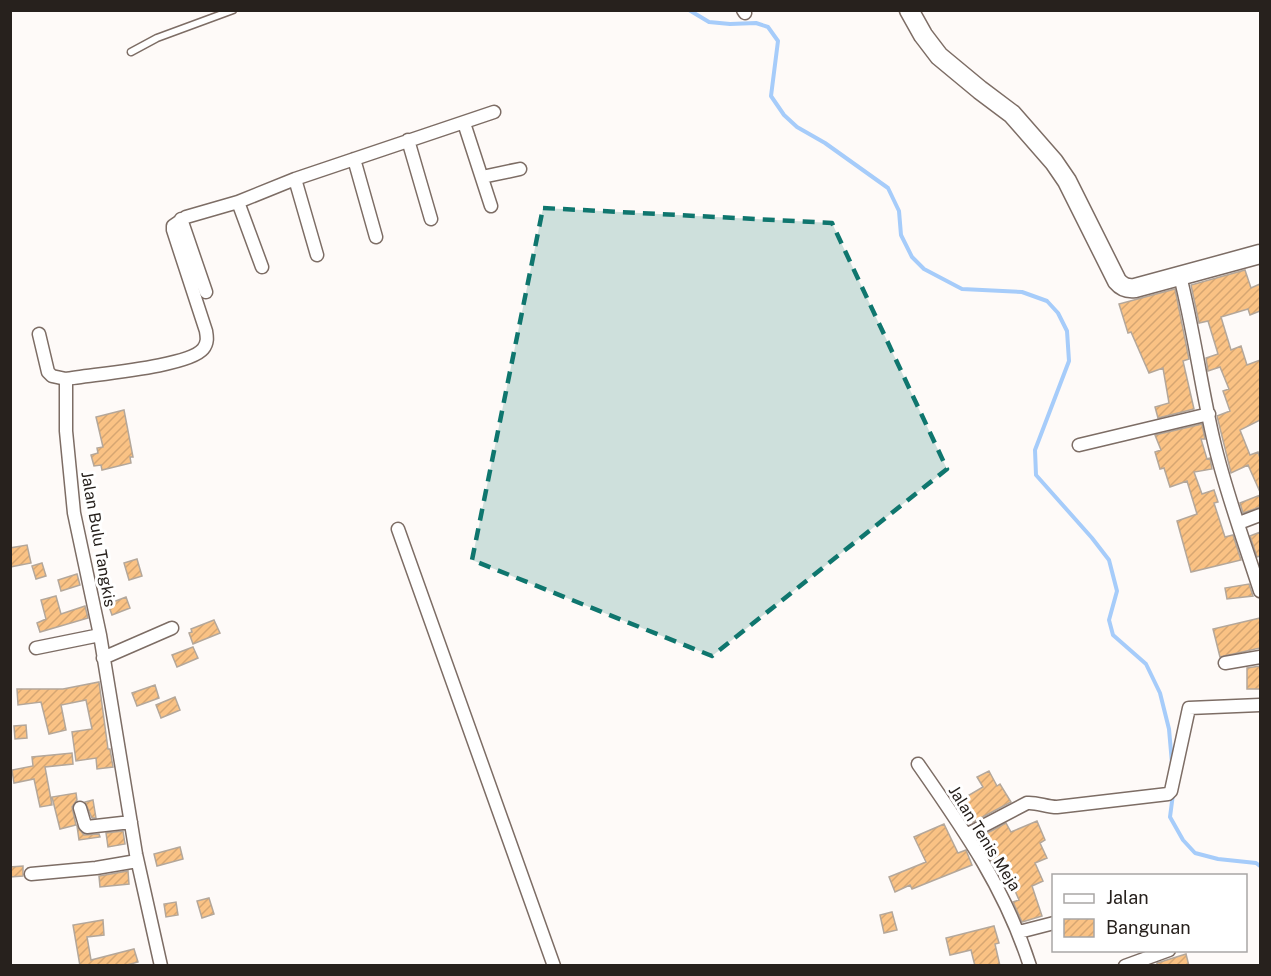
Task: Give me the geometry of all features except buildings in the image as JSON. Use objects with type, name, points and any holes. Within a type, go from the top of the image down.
[{"type":"street","points":[[909,10],[923,35],[939,56],[1012,114],[1054,162],[1067,181],[1119,283],[1130,288],[1260,254]]},
{"type":"street","points":[[39,334],[48,372],[52,376],[66,379],[173,363],[191,357],[203,349],[207,341],[206,331],[173,230],[174,224],[181,219],[238,202],[296,179],[494,112]]},
{"type":"street","points":[[464,123],[491,206]]},
{"type":"street","points":[[408,140],[431,219]]},
{"type":"street","points":[[354,159],[376,237]]},
{"type":"street","points":[[482,177],[520,168]]},
{"type":"street","points":[[296,179],[317,255]]},
{"type":"street","points":[[238,202],[262,267]]},
{"type":"street","points":[[181,219],[206,292]]},
{"type":"street","points":[[1180,276],[1224,481],[1260,591]]},
{"type":"street","name":"Jalan Bulu Tangkis","points":[[66,379],[66,431],[74,513],[100,635],[138,861],[161,966]]},
{"type":"street","points":[[1079,445],[1209,414]]},
{"type":"street","points":[[1239,523],[1260,515]]},
{"type":"street","points":[[398,529],[554,966]]},
{"type":"street","points":[[103,658],[172,628]]},
{"type":"street","points":[[36,648],[100,635]]},
{"type":"street","points":[[1225,663],[1260,657]]},
{"type":"street","points":[[966,835],[1027,803],[1035,802],[1044,807],[1057,807],[1165,795],[1171,791],[1187,709],[1260,705]]},
{"type":"street","name":"Jalan Tenis Meja","points":[[918,764],[996,883],[1019,932],[1030,966]]},
{"type":"street","points":[[81,808],[87,827],[131,822]]},
{"type":"street","points":[[31,874],[96,868],[138,861]]},
{"type":"street","points":[[1019,932],[1052,923]]},
{"type":"street","points":[[1125,966],[1166,952]]},
{"type":"lane","points":[[131,52],[157,38],[233,10]]},
{"type":"highlighted area","points":[[543,208],[832,223],[947,469],[712,656],[472,560]]},
{"type":"waterway","points":[[689,10],[709,22],[756,23],[768,27],[778,41],[771,96],[784,115],[797,127],[825,143],[888,188],[899,211],[901,235],[912,257],[924,269],[962,289],[1022,292],[1047,301],[1058,313],[1067,331],[1069,361],[1035,450],[1036,475],[1109,560],[1117,591],[1109,620],[1113,635],[1146,664],[1160,693],[1169,729],[1172,763]]},
{"type":"waterway","points":[[1173,794],[1170,817],[1183,840],[1195,853],[1218,859],[1256,863],[1260,866]]}]
